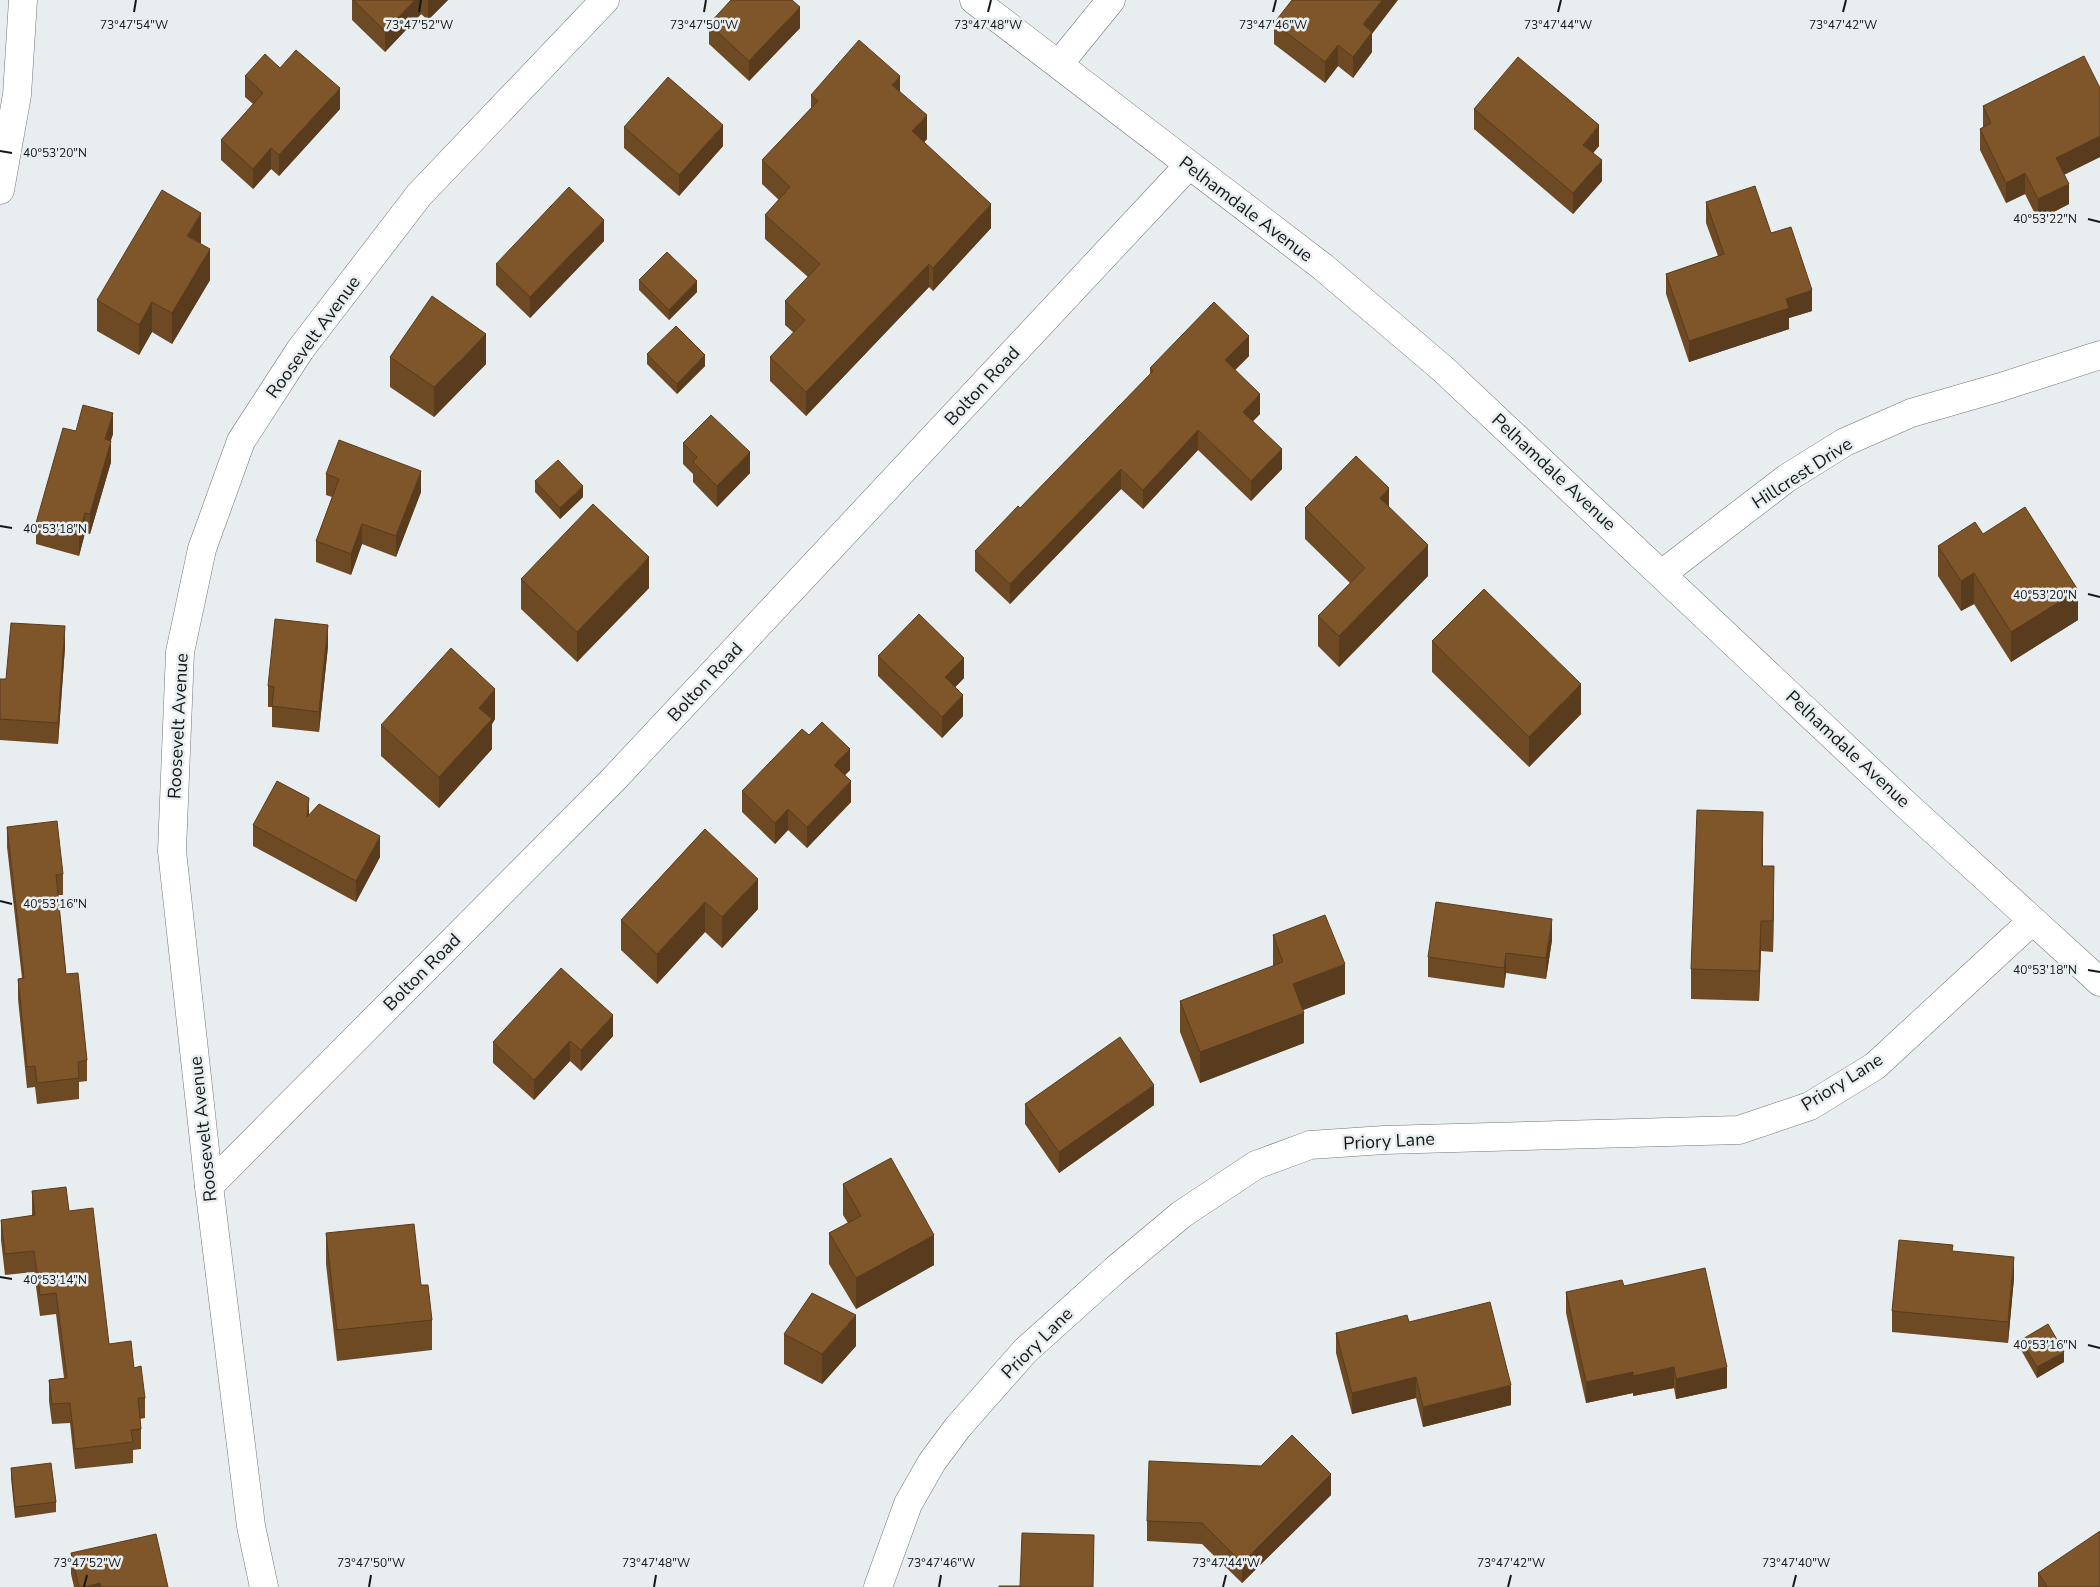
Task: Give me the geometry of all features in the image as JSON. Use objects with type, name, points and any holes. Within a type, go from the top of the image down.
[{"type":"street","points":[[0,190],[17,95],[23,0]]},
{"type":"street","name":"Roosevelt Avenue","points":[[264,1587],[251,1526],[209,1186],[172,851],[180,652],[202,549],[241,442],[300,350],[419,195],[606,0]]},
{"type":"street","name":"Pelhamdale Avenue","points":[[974,0],[1323,268],[1443,369],[1663,573],[1902,801],[2100,982]]},
{"type":"street","points":[[1059,64],[1111,0]]},
{"type":"street","name":"Bolton Road","points":[[209,1186],[612,781],[1188,165]]},
{"type":"street","name":"Hillcrest Drive","points":[[1663,573],[1788,478],[1846,442],[1911,413],[2001,387],[2100,354]]},
{"type":"street","name":"Priory Lane","points":[[878,1587],[908,1504],[932,1462],[958,1427],[1025,1351],[1115,1270],[1182,1214],[1256,1164],[1310,1145],[1384,1140],[1739,1130],[1810,1106],[1875,1066],[2032,921]]},
{"type":"building","points":[[353,0],[415,0],[385,31]]},
{"type":"building","points":[[731,0],[792,0],[800,7],[749,61],[709,24]]},
{"type":"building","points":[[1292,0],[1382,0],[1363,24],[1372,32],[1353,57],[1338,45],[1325,62],[1274,23]]},
{"type":"building","points":[[859,40],[900,76],[892,85],[927,115],[912,131],[991,204],[933,268],[929,264],[806,392],[770,357],[805,320],[785,301],[820,264],[765,215],[790,187],[762,160],[818,101],[811,95]]},
{"type":"building","points":[[296,50],[340,88],[279,155],[271,148],[253,169],[221,140],[263,93],[245,76],[265,54],[280,68]]},
{"type":"building","points":[[2084,56],[2100,88],[2100,136],[2056,158],[2069,184],[2038,199],[2025,173],[2006,183],[1980,129],[1991,123],[1983,106]]},
{"type":"building","points":[[1518,57],[1599,125],[1583,145],[1602,160],[1573,193],[1474,109]]},
{"type":"building","points":[[668,77],[723,125],[679,175],[624,127]]},
{"type":"building","points":[[1755,186],[1771,233],[1791,227],[1812,290],[1786,299],[1789,308],[1689,341],[1666,274],[1724,254],[1706,202]]},
{"type":"building","points":[[569,187],[604,220],[530,297],[496,264]]},
{"type":"building","points":[[162,190],[201,213],[187,236],[210,249],[172,313],[152,302],[139,325],[97,300]]},
{"type":"building","points":[[667,252],[697,281],[669,310],[639,280]]},
{"type":"building","points":[[432,296],[486,334],[434,387],[390,357]]},
{"type":"building","points":[[1214,302],[1249,336],[1225,360],[1260,394],[1243,412],[1282,449],[1251,481],[1198,430],[1143,490],[1121,469],[1010,584],[975,551],[1018,506],[1020,508],[1153,371],[1150,368]]},
{"type":"building","points":[[676,326],[705,355],[677,384],[647,354]]},
{"type":"building","points":[[83,405],[113,413],[105,439],[111,441],[90,514],[85,513],[79,535],[36,523],[63,428],[76,431]]},
{"type":"building","points":[[711,415],[750,452],[717,486],[693,462],[697,457],[683,443]]},
{"type":"building","points":[[339,440],[421,471],[396,536],[362,524],[351,554],[316,541],[339,479],[326,474]]},
{"type":"building","points":[[1356,456],[1389,488],[1380,498],[1428,545],[1339,636],[1318,616],[1365,568],[1305,508]]},
{"type":"building","points":[[558,460],[583,486],[560,508],[535,481]]},
{"type":"building","points":[[593,504],[649,557],[577,632],[521,579]]},
{"type":"building","points":[[2025,507],[2078,590],[2011,632],[1974,573],[1961,581],[1938,546],[1975,522],[1983,534]]},
{"type":"building","points":[[1484,589],[1581,684],[1529,737],[1432,641]]},
{"type":"building","points":[[919,614],[964,658],[945,677],[963,695],[942,717],[878,656]]},
{"type":"building","points":[[275,619],[328,625],[319,712],[272,706],[274,687],[268,686]]},
{"type":"building","points":[[11,623],[65,626],[58,723],[0,719],[0,679],[6,679]]},
{"type":"building","points":[[451,648],[495,689],[479,708],[492,719],[439,777],[381,725]]},
{"type":"building","points":[[822,722],[850,749],[834,765],[851,781],[807,827],[788,809],[775,823],[742,791],[802,729],[809,735]]},
{"type":"building","points":[[277,781],[309,798],[307,817],[319,804],[380,836],[356,881],[253,825]]},
{"type":"building","points":[[1697,810],[1763,812],[1762,866],[1774,866],[1773,921],[1761,921],[1759,971],[1691,969]]},
{"type":"building","points":[[57,821],[63,874],[56,875],[66,974],[78,973],[87,1060],[78,1062],[79,1078],[37,1083],[35,1066],[27,1067],[18,979],[24,978],[7,827]]},
{"type":"building","points":[[705,829],[758,879],[722,917],[705,902],[657,954],[621,920]]},
{"type":"building","points":[[1436,902],[1552,919],[1546,958],[1506,953],[1504,968],[1428,957]]},
{"type":"building","points":[[1325,915],[1345,964],[1293,984],[1304,1013],[1200,1052],[1180,1001],[1283,962],[1273,935]]},
{"type":"building","points":[[561,968],[613,1015],[581,1050],[570,1041],[534,1080],[493,1042]]},
{"type":"building","points":[[1120,1037],[1154,1085],[1059,1152],[1025,1104]]},
{"type":"building","points":[[891,1158],[934,1235],[856,1278],[829,1233],[861,1216],[843,1184]]},
{"type":"building","points":[[66,1187],[69,1211],[93,1208],[109,1344],[131,1341],[134,1368],[141,1366],[145,1398],[138,1398],[141,1429],[131,1430],[133,1442],[75,1449],[70,1403],[52,1404],[49,1380],[67,1378],[56,1293],[40,1295],[34,1251],[5,1254],[1,1220],[35,1215],[32,1191]]},
{"type":"building","points":[[414,1224],[421,1285],[428,1285],[432,1320],[337,1330],[326,1233]]},
{"type":"building","points":[[1899,1240],[1953,1245],[1952,1251],[2014,1257],[2008,1322],[1892,1311]]},
{"type":"building","points":[[1705,1268],[1727,1367],[1676,1379],[1674,1367],[1633,1376],[1633,1372],[1586,1382],[1566,1292],[1622,1280],[1624,1286]]},
{"type":"building","points":[[812,1293],[856,1315],[822,1354],[784,1334]]},
{"type":"building","points":[[1490,1302],[1511,1385],[1423,1407],[1416,1377],[1352,1393],[1336,1333],[1407,1315],[1409,1322]]},
{"type":"building","points":[[2048,1324],[2064,1352],[2037,1367],[2021,1340]]},
{"type":"building","points":[[1292,1435],[1331,1474],[1242,1563],[1202,1523],[1147,1521],[1149,1461],[1261,1466]]},
{"type":"building","points":[[51,1463],[56,1502],[15,1507],[11,1468]]},
{"type":"building","points":[[2100,1531],[2100,1587],[2045,1587],[2047,1586],[2038,1573]]},
{"type":"building","points":[[1022,1533],[1094,1535],[1093,1587],[999,1587],[1020,1586]]},
{"type":"building","points":[[156,1534],[168,1587],[101,1587],[100,1583],[79,1587],[71,1553]]}]
